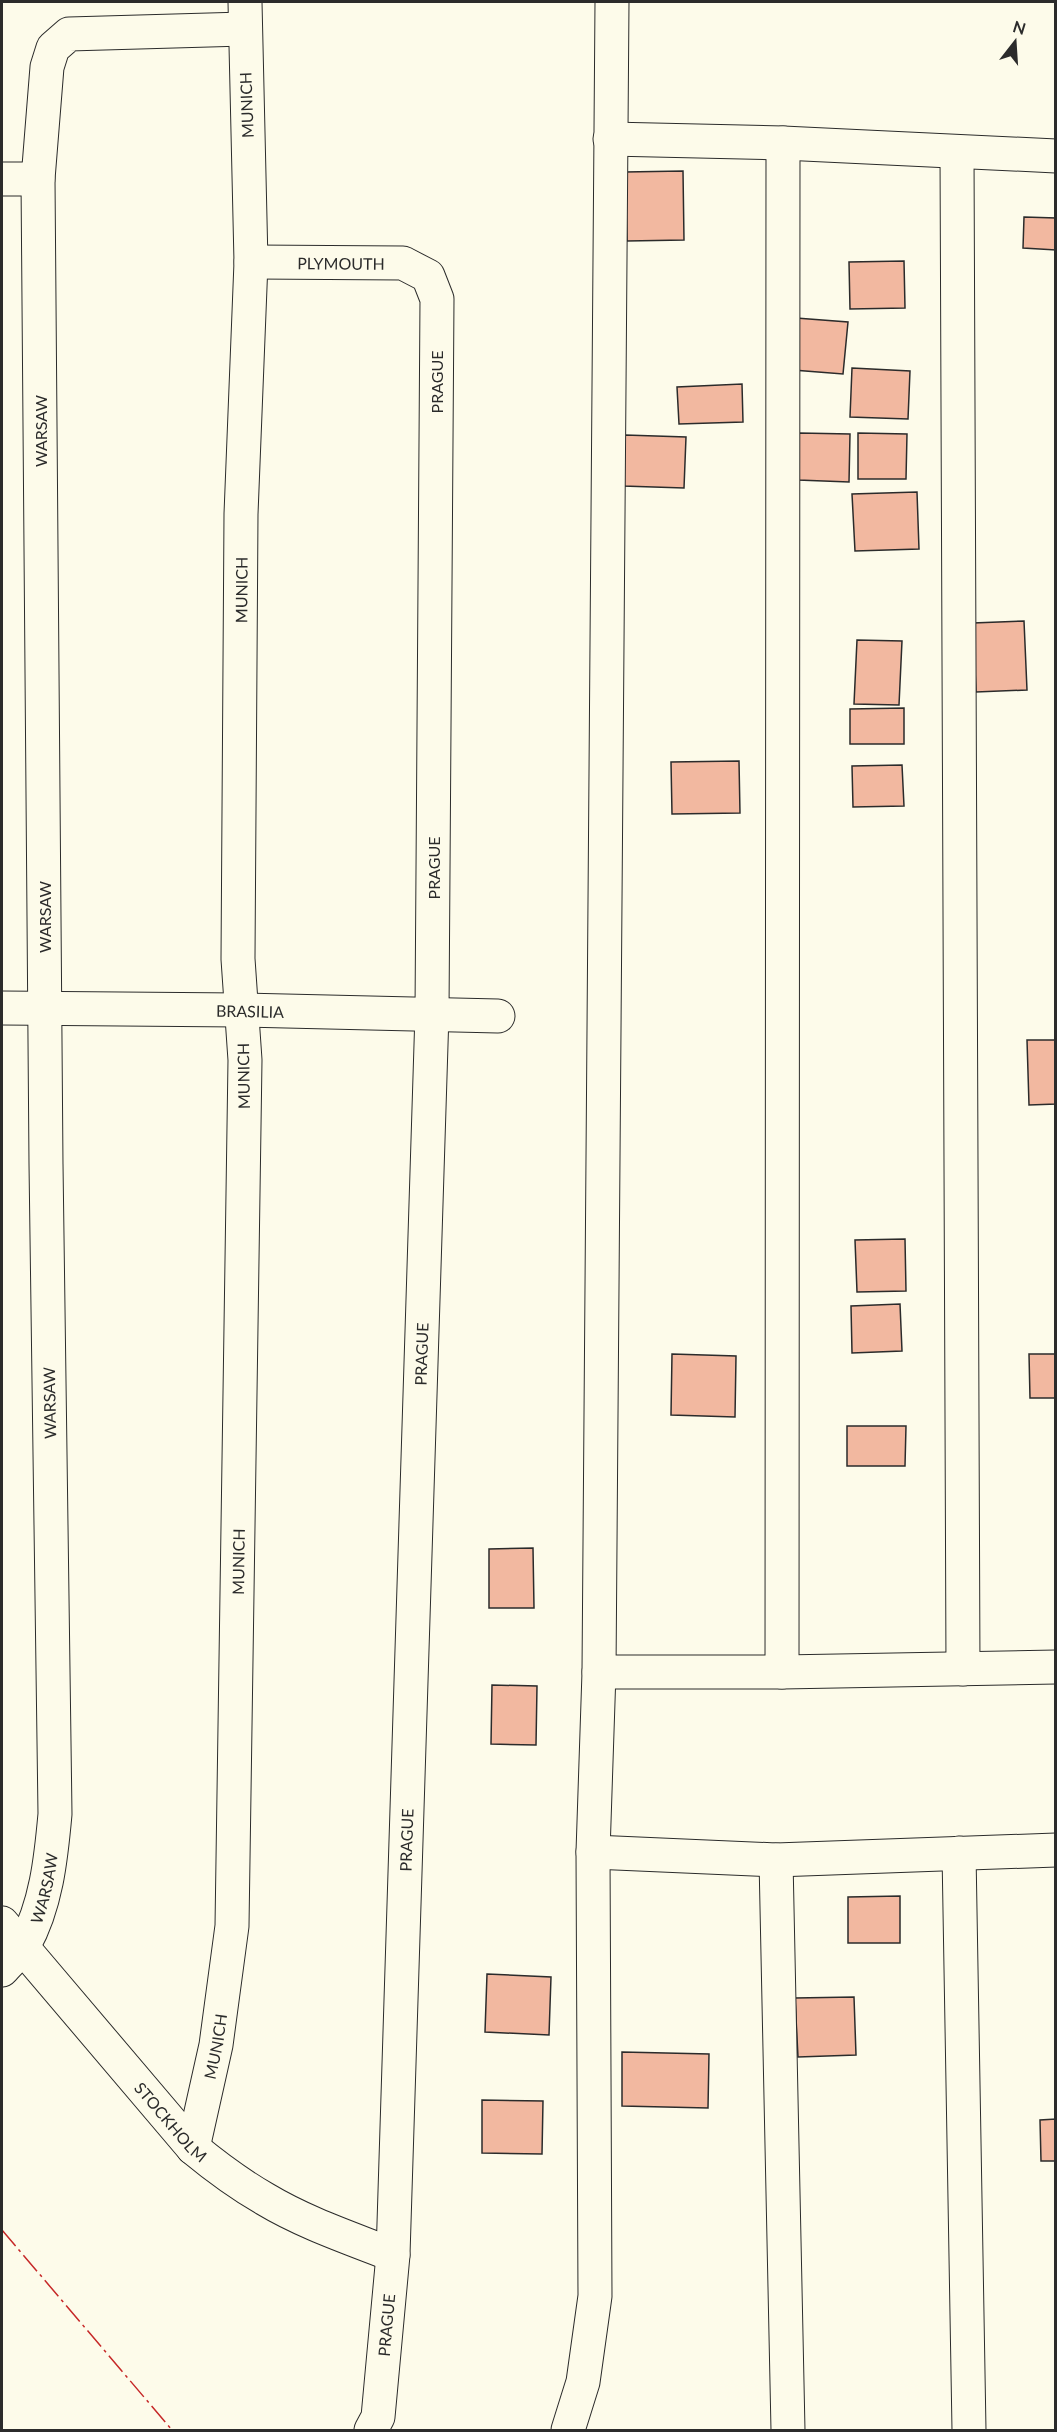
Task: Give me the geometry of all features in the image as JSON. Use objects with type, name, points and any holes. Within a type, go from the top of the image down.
[{"type":"street","points":[[568,2430],[583,2382],[595,2296],[593,1852],[599,1672],[612,2]]},
{"type":"street","name":"WARSAW","points":[[12,1958],[41,1905],[51,1855],[55,1814],[38,179],[47,67],[53,48],[69,34],[244,15]]},
{"type":"street","name":"MUNICH","points":[[193,2148],[216,2045],[232,1926],[244,1060],[238,959],[241,514],[251,262],[244,15]]},
{"type":"street","points":[[610,139],[783,143],[1056,156]]},
{"type":"street","points":[[782,1672],[783,143]]},
{"type":"street","points":[[957,152],[963,1669]]},
{"type":"street","points":[[2,179],[38,179]]},
{"type":"street","name":"PLYMOUTH","points":[[251,262],[404,263],[428,276]]},
{"type":"street","name":"PRAGUE","points":[[371,2430],[378,2417],[393,2255],[432,1013],[437,299],[428,276]]},
{"type":"street","name":"BRASILIA","points":[[2,1008],[432,1013],[498,1016]]},
{"type":"street","points":[[599,1672],[782,1672],[1056,1666]]},
{"type":"street","points":[[593,1852],[776,1860],[1056,1850]]},
{"type":"street","points":[[959,1853],[969,2430]]},
{"type":"street","points":[[776,1860],[788,2430]]},
{"type":"street","name":"STOCKHOLM","points":[[2,1923],[12,1958],[193,2148],[227,2175],[267,2201],[325,2228],[393,2255]]},
{"type":"building","points":[[683,171],[684,240],[627,241],[625,172]]},
{"type":"building","points":[[1024,217],[1056,218],[1056,250],[1023,248]]},
{"type":"building","points":[[904,261],[905,308],[850,309],[849,262]]},
{"type":"building","points":[[796,318],[848,322],[843,374],[793,370]]},
{"type":"building","points":[[852,368],[910,371],[908,419],[850,417]]},
{"type":"building","points":[[742,384],[743,422],[679,424],[677,387]]},
{"type":"building","points":[[799,433],[850,434],[849,482],[798,480]]},
{"type":"building","points":[[858,433],[907,434],[906,479],[858,479]]},
{"type":"building","points":[[625,435],[686,437],[684,488],[623,486]]},
{"type":"building","points":[[917,492],[919,549],[855,551],[852,494]]},
{"type":"building","points":[[1024,621],[1027,690],[976,692],[973,623]]},
{"type":"building","points":[[857,640],[902,641],[899,705],[854,704]]},
{"type":"building","points":[[904,708],[904,744],[850,744],[850,709]]},
{"type":"building","points":[[739,761],[740,813],[672,814],[671,762]]},
{"type":"building","points":[[902,765],[904,806],[853,807],[852,766]]},
{"type":"building","points":[[1027,1040],[1056,1040],[1056,1104],[1029,1105]]},
{"type":"building","points":[[905,1239],[906,1291],[857,1292],[855,1240]]},
{"type":"building","points":[[900,1304],[902,1351],[852,1353],[851,1306]]},
{"type":"building","points":[[672,1354],[736,1356],[735,1417],[671,1415]]},
{"type":"building","points":[[1029,1354],[1056,1354],[1056,1398],[1030,1398]]},
{"type":"building","points":[[847,1426],[906,1426],[905,1466],[847,1466]]},
{"type":"building","points":[[533,1548],[534,1608],[489,1608],[489,1549]]},
{"type":"building","points":[[492,1685],[537,1686],[536,1745],[491,1744]]},
{"type":"building","points":[[900,1896],[900,1943],[848,1943],[848,1897]]},
{"type":"building","points":[[487,1974],[551,1977],[549,2035],[485,2032]]},
{"type":"building","points":[[854,1997],[856,2055],[798,2057],[795,1998]]},
{"type":"building","points":[[622,2052],[709,2054],[708,2108],[622,2106]]},
{"type":"building","points":[[482,2100],[543,2101],[542,2154],[482,2153]]},
{"type":"building","points":[[1056,2119],[1056,2161],[1041,2161],[1040,2120]]},
{"type":"power","points":[[2,2230],[172,2430]]}]
